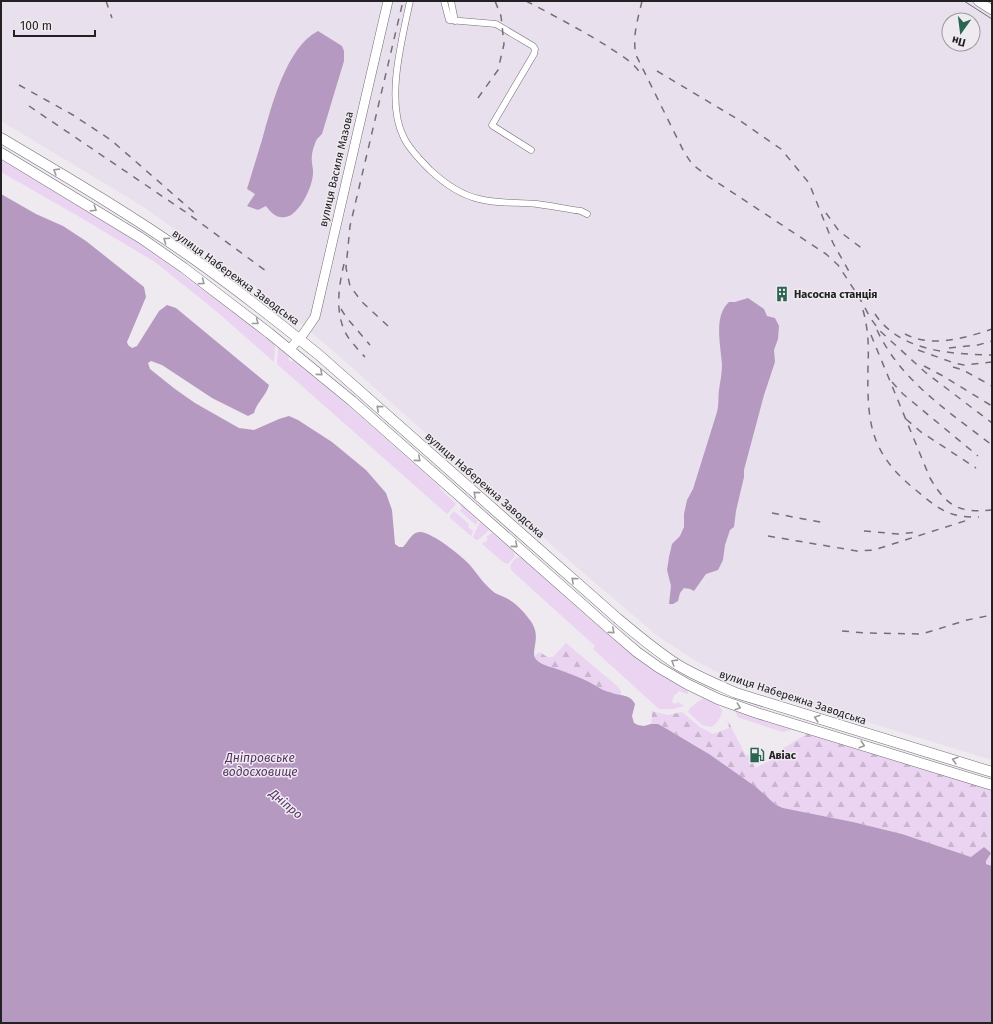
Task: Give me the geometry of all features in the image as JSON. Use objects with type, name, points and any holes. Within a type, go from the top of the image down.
[{"type":"main road","name":"вулиця Набережна Заводська","points":[[1,138],[148,228],[192,257],[298,339],[348,381],[616,618],[678,665],[708,681],[742,695],[992,772]]},
{"type":"main road","points":[[1,153],[153,247],[219,294],[290,349],[352,401],[609,628],[637,652],[671,676],[702,692],[738,707],[992,785]]},
{"type":"street","name":"вулиця Василя Мазова","points":[[290,349],[315,317],[388,1]]},
{"type":"street","points":[[410,1],[400,45],[395,87],[396,113],[403,137],[420,161],[439,179],[458,191],[478,199],[494,202],[537,204],[582,211],[587,214]]},
{"type":"street","points":[[444,1],[449,20],[496,24],[533,46],[535,49],[534,54],[492,125],[530,150]]},
{"type":"street","points":[[451,1],[455,21]]},
{"type":"street","points":[[978,1],[992,10]]},
{"type":"shaded area","points":[[1,1],[992,1],[992,760],[736,682],[696,661],[659,637],[587,576],[324,343],[259,289],[142,206],[1,121]]},
{"type":"green space","points":[[1,159],[137,242],[213,297],[275,345],[274,362],[216,311],[155,262],[1,172]]},
{"type":"green space","points":[[278,348],[289,357],[288,359],[291,362],[293,360],[351,408],[440,487],[439,488],[456,504],[447,514],[277,364]]},
{"type":"green space","points":[[460,505],[462,505],[478,521],[476,525],[460,511],[462,508]]},
{"type":"green space","points":[[454,511],[469,524],[468,527],[473,531],[471,536],[450,518]]},
{"type":"green space","points":[[480,522],[489,530],[476,540],[473,537]]},
{"type":"green space","points":[[492,533],[514,552],[515,556],[508,564],[503,562],[482,544],[488,539],[486,537]]},
{"type":"green space","points":[[517,557],[521,558],[581,611],[643,662],[688,691],[687,694],[679,691],[673,697],[672,702],[675,704],[678,702],[684,706],[673,709],[659,709],[593,649],[595,646],[512,571],[511,565]]},
{"type":"green space","points":[[566,643],[617,686],[621,691],[621,694],[613,694],[565,672],[543,665],[534,657],[540,652],[547,657],[553,657]]},
{"type":"green space","points":[[703,698],[718,705],[722,710],[719,720],[711,727],[702,725],[688,712],[690,708]]},
{"type":"green space","points":[[735,710],[794,729],[783,732],[740,718],[737,716]]},
{"type":"green space","points":[[651,711],[668,715],[682,712],[700,727],[713,734],[729,728],[727,719],[746,756],[750,754],[755,763],[753,764],[755,768],[777,757],[775,753],[809,733],[992,789],[992,866],[986,864],[986,861],[991,853],[984,847],[971,857],[902,834],[853,822],[783,808],[776,805],[727,767],[695,745],[658,724],[651,724]]},
{"type":"water","points":[[318,31],[342,46],[344,51],[344,61],[322,134],[316,141],[313,150],[313,176],[309,190],[302,203],[294,213],[285,217],[278,217],[266,206],[258,210],[247,206],[255,194],[247,189],[281,80],[297,50],[307,39]]},
{"type":"water","name":"Дніпровське водосховище","points":[[1,194],[36,214],[63,226],[86,241],[144,287],[146,297],[127,342],[132,348],[137,346],[159,311],[167,305],[176,308],[269,385],[254,413],[248,416],[212,398],[162,365],[151,361],[148,363],[150,369],[195,403],[239,428],[254,430],[289,416],[298,420],[332,442],[366,470],[386,493],[392,510],[395,544],[399,547],[403,547],[415,533],[421,532],[433,536],[459,555],[469,564],[491,590],[513,603],[530,620],[535,628],[536,634],[534,655],[539,662],[546,666],[579,677],[605,691],[631,698],[635,704],[632,716],[634,723],[644,726],[658,724],[667,729],[709,754],[756,787],[776,805],[783,808],[853,822],[902,834],[971,857],[984,847],[991,853],[986,861],[986,864],[992,866],[992,1023],[1,1023]]},
{"type":"water","points":[[748,298],[764,309],[767,316],[775,318],[779,326],[778,339],[774,350],[775,362],[764,395],[744,470],[744,477],[734,527],[730,530],[725,545],[723,560],[718,570],[706,574],[694,591],[684,588],[680,593],[678,601],[673,604],[669,604],[671,586],[667,570],[672,544],[680,536],[684,527],[684,514],[687,500],[693,489],[718,409],[722,368],[719,332],[721,315],[729,302],[735,302]]},
{"type":"tram line","points":[[964,1],[992,19]]},
{"type":"railway","points":[[106,1],[112,18]]},
{"type":"railway","points":[[388,326],[362,302],[350,286],[346,268],[350,226],[403,1]]},
{"type":"railway","points":[[478,98],[498,70],[504,44],[501,16],[495,1]]},
{"type":"railway","points":[[526,1],[607,46],[629,61],[640,73]]},
{"type":"railway","points":[[642,1],[635,34],[636,55],[684,152],[692,164],[706,175],[826,254],[838,265],[880,331],[925,372],[992,423]]},
{"type":"railway","points":[[657,71],[739,120],[781,149],[809,183],[833,243],[851,275]]},
{"type":"railway","points":[[19,85],[73,115],[111,140],[197,215]]},
{"type":"railway","points":[[29,106],[187,213],[266,271]]},
{"type":"railway","points":[[826,213],[839,231],[864,250]]},
{"type":"railway","points":[[344,264],[339,293],[339,313],[341,322],[350,340],[365,357]]},
{"type":"railway","points":[[341,309],[370,345]]},
{"type":"railway","points":[[863,310],[868,337],[868,403],[870,420],[880,449],[901,477],[938,507],[955,515],[979,517]]},
{"type":"railway","points":[[875,314],[886,327],[898,336],[912,343],[944,352],[992,355]]},
{"type":"railway","points":[[905,334],[915,338],[937,341],[971,336],[992,329]]},
{"type":"railway","points":[[877,330],[887,348],[912,380],[927,394],[992,445]]},
{"type":"railway","points":[[871,335],[930,478],[936,488],[948,502],[962,509],[981,511],[992,510]]},
{"type":"railway","points":[[949,348],[978,345],[992,341]]},
{"type":"railway","points":[[918,350],[964,365],[992,362]]},
{"type":"railway","points":[[924,366],[992,406]]},
{"type":"railway","points":[[953,367],[963,370],[992,386]]},
{"type":"railway","points":[[892,382],[903,394],[978,456]]},
{"type":"railway","points":[[906,419],[921,432],[976,468]]},
{"type":"railway","points":[[772,513],[825,523]]},
{"type":"railway","points":[[768,536],[857,551],[874,550],[971,519]]},
{"type":"railway","points":[[864,531],[898,534],[918,532]]},
{"type":"railway","points":[[842,631],[922,634],[967,620],[992,615]]},
{"type":"place","name":"Насосна станція","points":[[782,294]]},
{"type":"place","name":"Авіас","points":[[757,755]]},
{"type":"water label","name":"Дніпро","points":[[286,804]]}]
